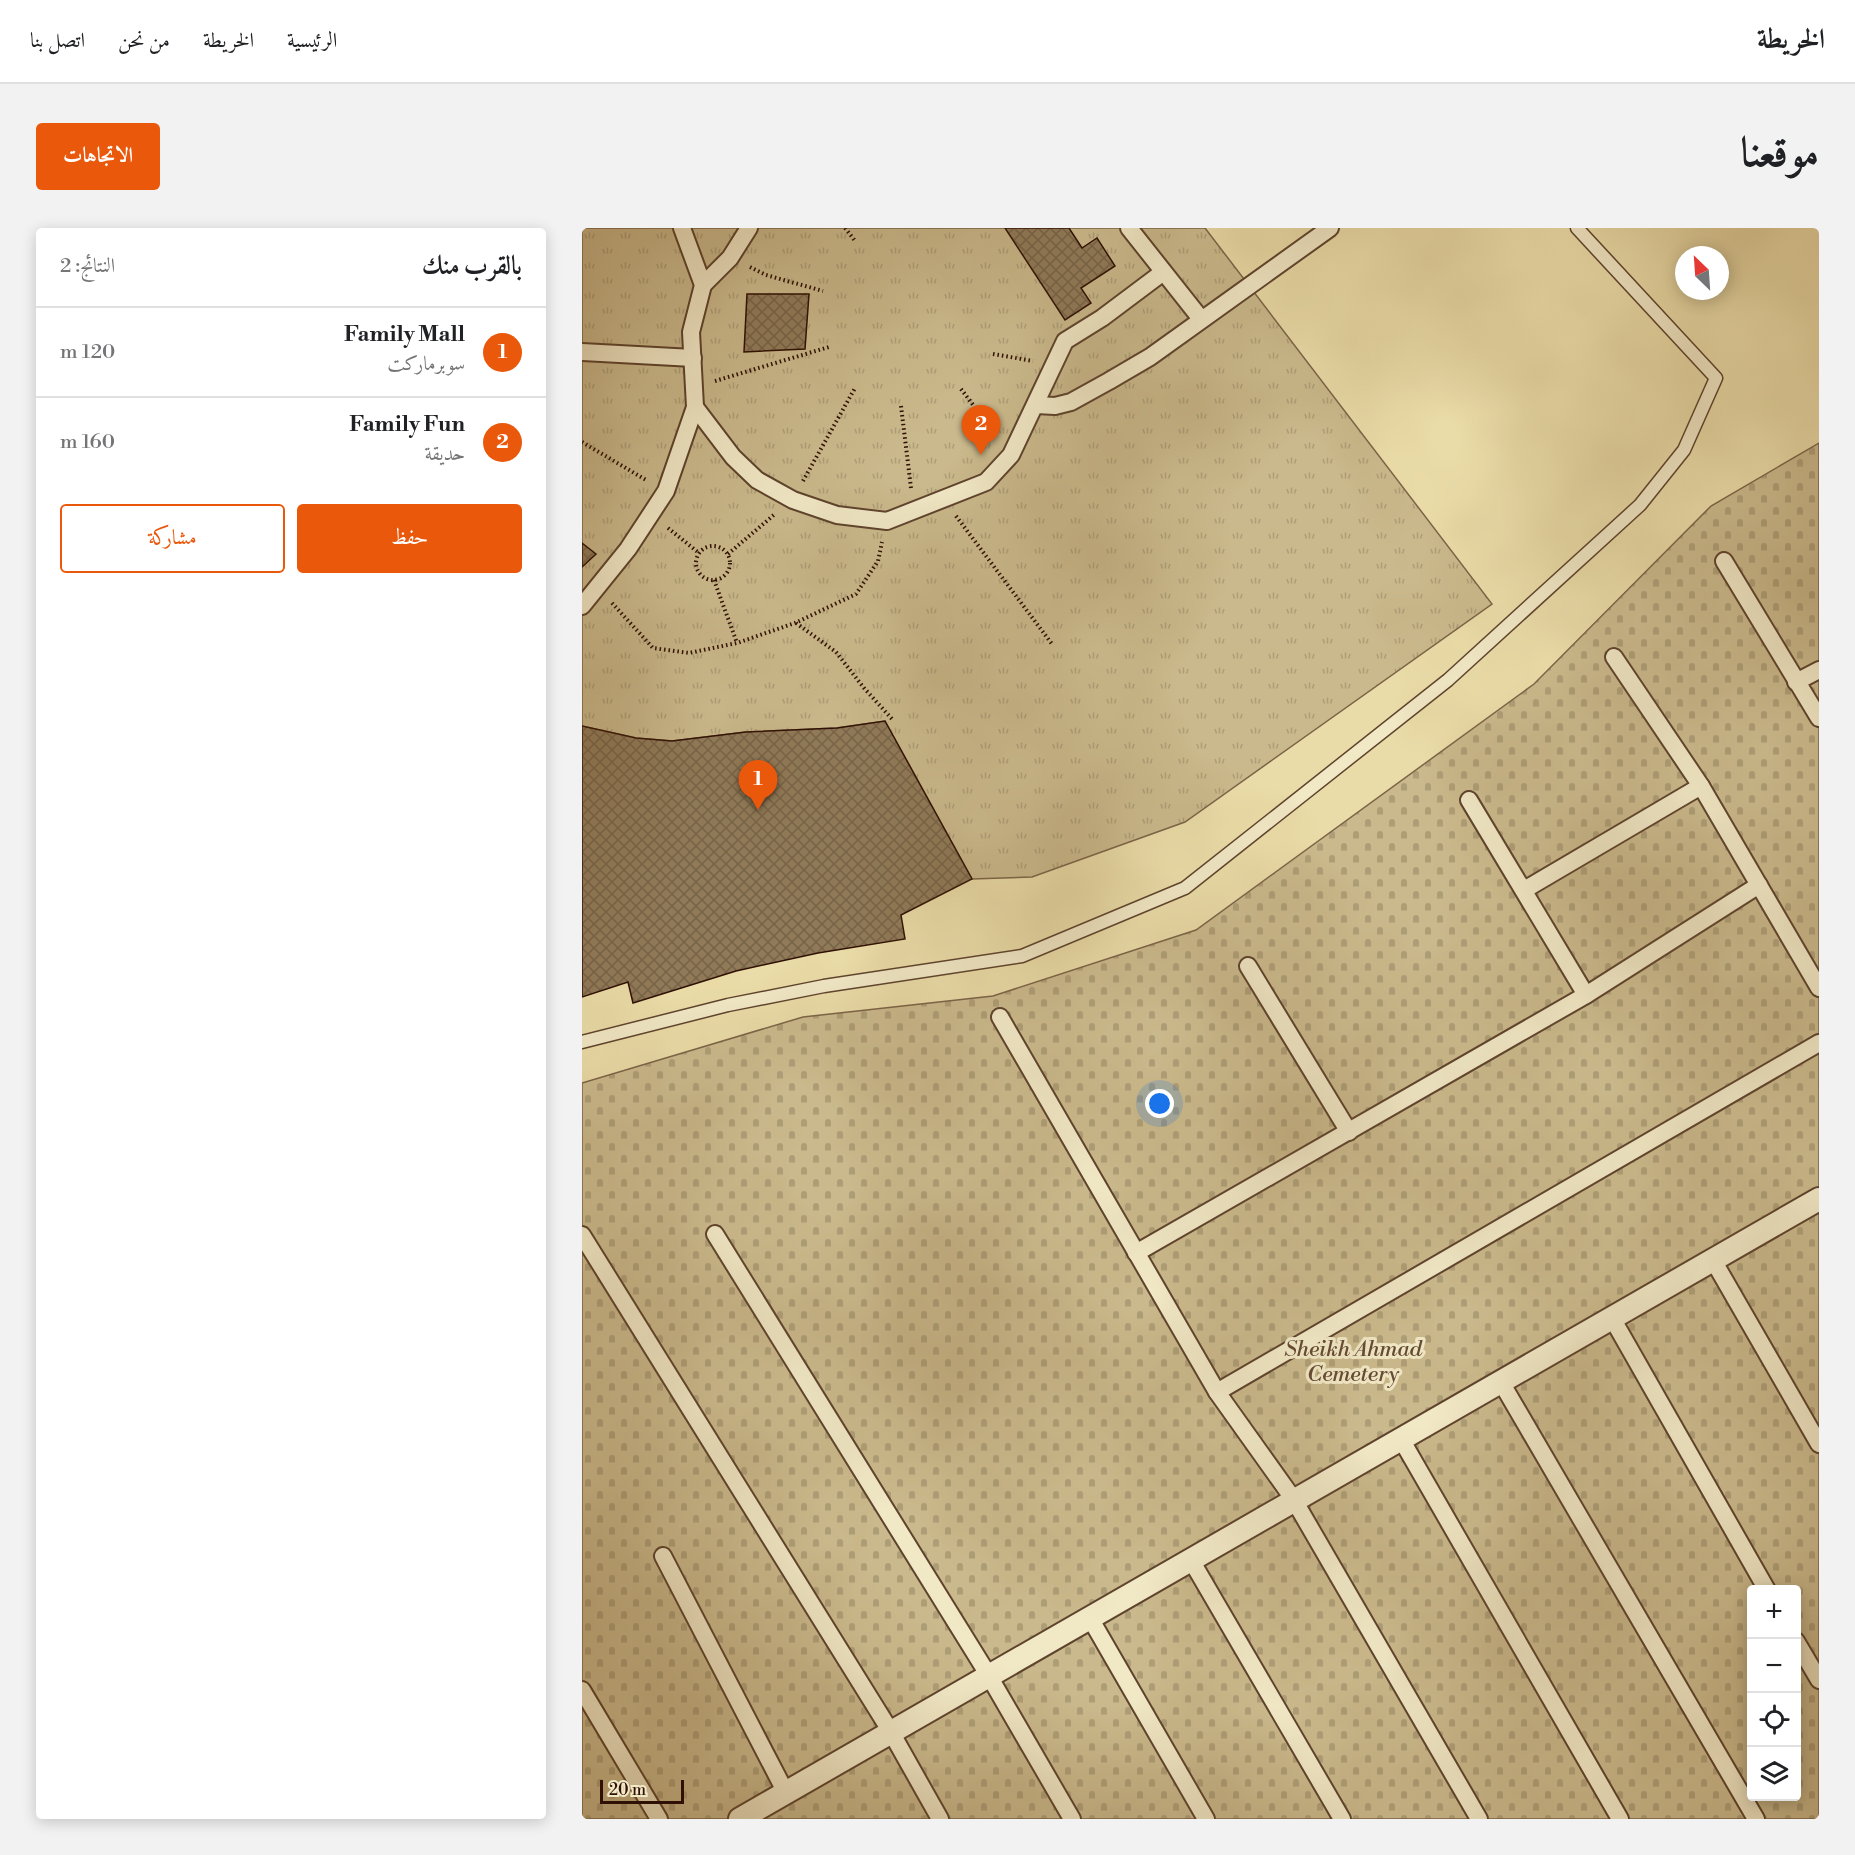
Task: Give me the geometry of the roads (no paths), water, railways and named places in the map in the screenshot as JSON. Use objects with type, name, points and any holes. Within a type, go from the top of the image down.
[{"type":"street","points":[[682,228],[703,285]]},
{"type":"street","points":[[582,606],[628,549],[666,491],[695,407],[691,332],[703,285],[730,258],[749,228]]},
{"type":"street","points":[[1129,228],[1162,273],[1201,319]]},
{"type":"street","points":[[1036,405],[1055,406],[1080,397],[1150,357],[1330,228]]},
{"type":"street","points":[[695,407],[733,457],[757,480],[793,500],[837,515],[887,521],[986,482],[1011,455],[1065,341],[1102,318],[1162,273]]},
{"type":"street","points":[[582,352],[693,358]]},
{"type":"street","points":[[1724,561],[1819,718]]},
{"type":"street","points":[[1614,657],[1701,786],[1819,988]]},
{"type":"street","points":[[1796,682],[1819,670]]},
{"type":"street","points":[[1524,890],[1701,786]]},
{"type":"street","points":[[1469,800],[1586,995]]},
{"type":"street","points":[[1136,1253],[1586,995],[1759,885]]},
{"type":"street","points":[[1248,966],[1349,1132]]},
{"type":"street","points":[[1000,1017],[1217,1392],[1294,1500],[1479,1819]]},
{"type":"street","points":[[1217,1392],[1819,1043]]},
{"type":"street","points":[[740,1819],[1713,1260],[1818,1204]]},
{"type":"street","points":[[715,1234],[989,1676],[1072,1819]]},
{"type":"street","points":[[582,1235],[891,1732],[940,1819]]},
{"type":"street","points":[[1713,1260],[1819,1444]]},
{"type":"street","points":[[1612,1318],[1764,1585]]},
{"type":"street","points":[[1501,1382],[1755,1819]]},
{"type":"street","points":[[1401,1439],[1620,1819]]},
{"type":"street","points":[[663,1556],[786,1792]]},
{"type":"street","points":[[1191,1560],[1342,1819]]},
{"type":"street","points":[[1090,1618],[1206,1819]]},
{"type":"street","points":[[1801,1648],[1819,1680]]},
{"type":"street","points":[[582,1690],[659,1819]]},
{"type":"lane","points":[[582,1042],[728,1005],[824,986],[1022,956],[1055,943],[1185,888],[1448,680],[1640,505],[1684,450],[1716,378],[1577,228]]},
{"type":"place","name":"Family Fun","points":[[981,455]]},
{"type":"place","name":"Family Mall","points":[[758,810]]},
{"type":"park label","name":"Sheikh Ahmad Cemetery","points":[[1353,1360]]}]
